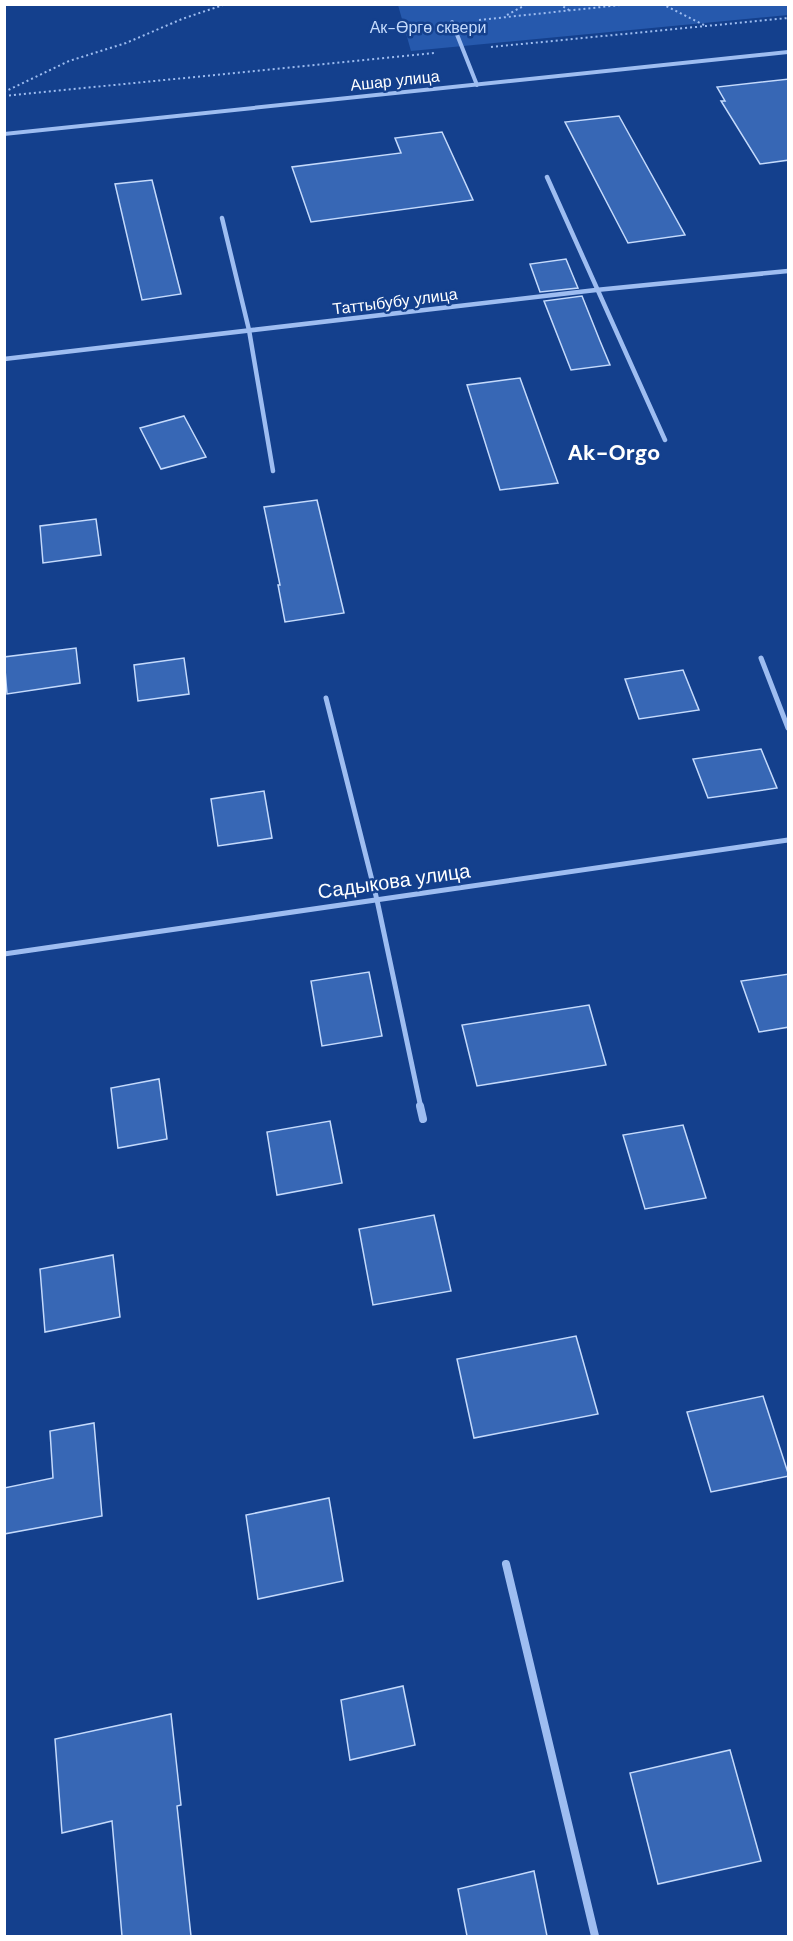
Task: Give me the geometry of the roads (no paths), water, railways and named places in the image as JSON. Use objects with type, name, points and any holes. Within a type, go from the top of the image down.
[{"type":"street","points":[[452,22],[477,85]]},
{"type":"street","name":"Ашар улица","points":[[4,134],[789,52]]},
{"type":"street","points":[[547,177],[665,440]]},
{"type":"street","points":[[222,218],[249,330],[273,471]]},
{"type":"street","name":"Таттыбубу улица","points":[[4,359],[596,290],[789,271]]},
{"type":"street","points":[[761,658],[789,728]]},
{"type":"street","points":[[326,698],[376,900],[423,1119]]},
{"type":"street","name":"Садыкова улица","points":[[4,954],[789,840]]},
{"type":"street","points":[[506,1564],[595,1936]]},
{"type":"district","name":"Ak-Orgo","points":[[614,452]]},
{"type":"park label","name":"Ак-Өргө сквери","points":[[428,27]]}]
